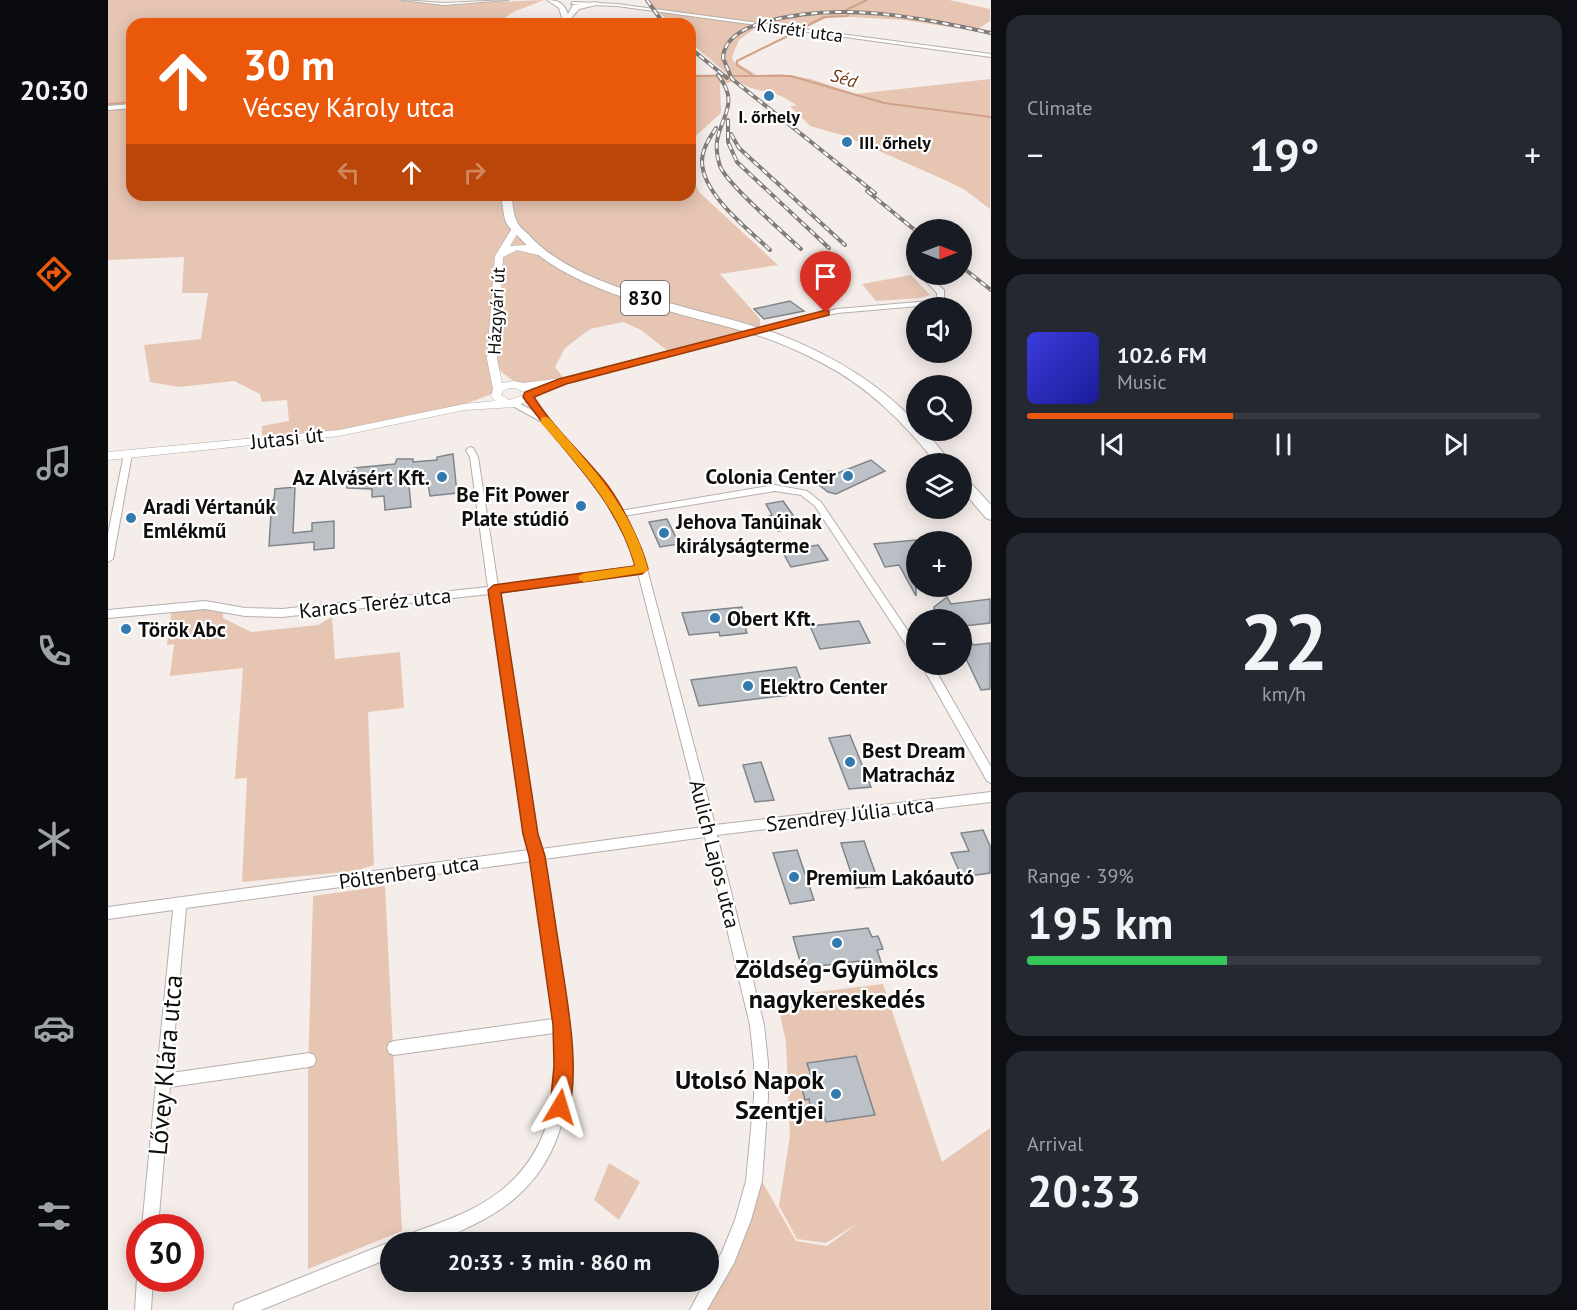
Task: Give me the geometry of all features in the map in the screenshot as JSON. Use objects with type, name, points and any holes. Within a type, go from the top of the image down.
[{"type":"main road","points":[[553,2],[575,2],[568,18]]},
{"type":"main road","points":[[553,2],[564,10],[565,18]]},
{"type":"main road","points":[[569,18],[576,7],[597,4]]},
{"type":"main road","name":"830","points":[[506,201],[507,214],[516,229],[538,252],[576,274],[644,298],[757,331],[812,353],[848,372],[890,404],[906,420]]},
{"type":"main road","name":"830","points":[[925,441],[936,453]]},
{"type":"main road","points":[[972,494],[990,515]]},
{"type":"street","points":[[404,0],[444,4],[506,0]]},
{"type":"street","name":"Kisréti utca","points":[[575,2],[609,4]]},
{"type":"street","name":"Kisréti utca","points":[[575,2],[609,4],[990,56]]},
{"type":"street","points":[[108,108],[126,106]]},
{"type":"street","name":"Házgyári út","points":[[497,391],[491,339],[499,256],[516,229]]},
{"type":"street","name":"Házgyári út","points":[[499,256],[514,248],[525,247],[538,252]]},
{"type":"street","name":"Jutasi út","points":[[464,406],[508,384],[525,391],[837,311],[930,303],[940,299],[941,292],[933,285]]},
{"type":"street","name":"Házgyári út","points":[[494,366],[525,391]]},
{"type":"street","points":[[497,391],[497,399],[509,403]]},
{"type":"street","name":"Jutasi út","points":[[108,456],[339,433],[464,406],[523,402],[525,391]]},
{"type":"street","name":"Aulich Lajos utca","points":[[525,391],[545,420],[602,486],[637,550],[710,831],[757,1025],[761,1063],[761,1097],[754,1181],[743,1220],[728,1257],[698,1310]]},
{"type":"street","name":"Aulich Lajos utca","points":[[509,403],[545,420]]},
{"type":"street","points":[[432,1232],[495,1204],[541,1159],[554,1130],[560,1107],[563,1078],[562,1025],[537,856],[530,834],[474,457],[470,450]]},
{"type":"street","points":[[108,559],[128,454]]},
{"type":"street","points":[[619,514],[775,488],[804,493],[818,504],[906,636]]},
{"type":"street","name":"Karacs Teréz utca","points":[[108,614],[205,605],[245,612],[282,613],[494,590],[642,569]]},
{"type":"street","points":[[932,675],[990,778]]},
{"type":"street","name":"Szendrey Júlia utca","points":[[710,831],[990,797]]},
{"type":"street","name":"Pöltenberg utca","points":[[108,913],[710,831]]},
{"type":"street","name":"Lővey Klára utca","points":[[151,1214],[180,903]]},
{"type":"street","points":[[394,1048],[562,1025]]},
{"type":"street","points":[[164,1081],[309,1060]]},
{"type":"street","points":[[241,1310],[380,1254]]},
{"type":"street","points":[[142,1310],[144,1292]]},
{"type":"shaded area","points":[[108,0],[405,0],[445,4],[544,0],[513,12],[504,18],[126,18],[126,201],[696,201],[696,186],[700,193],[778,265],[720,274],[760,319],[760,327],[756,333],[673,355],[641,330],[623,322],[590,329],[565,348],[555,367],[566,381],[517,384],[497,368],[494,393],[438,412],[380,426],[262,442],[262,426],[289,421],[287,400],[262,402],[260,394],[234,381],[179,387],[150,382],[144,345],[201,339],[208,293],[182,293],[184,257],[108,260]]},
{"type":"shaded area","points":[[650,0],[949,0],[990,9],[990,21],[975,31],[904,20],[831,16],[802,29],[766,24],[754,29],[739,40],[732,57],[733,61],[757,75],[782,74],[811,79],[855,94],[990,79],[990,209],[965,190],[945,180],[845,136],[810,126],[790,106],[797,106],[789,100],[738,81],[720,84],[721,113],[696,136],[696,75],[727,74],[696,47],[696,18],[665,18],[654,8]]},
{"type":"shaded area","points":[[906,276],[906,285],[920,285],[930,295],[876,301],[862,284]]},
{"type":"shaded area","points":[[172,608],[223,608],[223,618],[251,632],[318,625],[332,617],[335,659],[400,652],[404,708],[368,712],[374,865],[354,871],[242,882],[247,778],[235,779],[243,668],[170,676],[174,644],[167,645]]},
{"type":"shaded area","points":[[385,886],[402,1231],[380,1232],[380,1240],[308,1269],[308,1075],[313,896]]},
{"type":"shaded area","points":[[883,984],[942,1162],[990,1128],[990,1310],[700,1310],[707,1292],[719,1292],[719,1263],[756,1171],[796,1241],[827,1246],[858,1223],[826,1243],[797,1239],[779,1206],[790,1136],[786,1042],[776,997]]},
{"type":"shaded area","points":[[609,1163],[640,1182],[619,1220],[594,1200]]},
{"type":"building","points":[[790,301],[804,311],[764,319],[754,309]]},
{"type":"building","points":[[453,454],[457,493],[430,496],[428,483],[409,485],[411,507],[385,510],[384,496],[372,497],[372,489],[347,488],[347,472],[354,471],[354,468],[395,464],[397,459],[413,459],[413,462],[437,460],[437,457]]},
{"type":"building","name":"Colonia Center","points":[[871,460],[885,471],[836,494],[828,492],[813,480],[829,471],[838,473]]},
{"type":"building","points":[[295,487],[293,533],[312,531],[312,523],[334,521],[334,548],[314,550],[314,542],[269,546],[271,514],[268,514],[269,500],[274,500],[275,489]]},
{"type":"building","points":[[783,501],[793,515],[789,516],[797,528],[778,531],[769,516],[772,515],[766,504]]},
{"type":"building","name":"Jehova Tanúinak királyságterme","points":[[667,519],[679,544],[660,547],[649,522]]},
{"type":"building","points":[[906,541],[906,578],[899,565],[885,567],[874,544]]},
{"type":"building","points":[[818,545],[828,560],[791,567],[782,551]]},
{"type":"building","points":[[947,597],[951,604],[990,599],[990,623],[972,625],[972,609],[934,609]]},
{"type":"building","name":"Obert Kft.","points":[[742,607],[747,623],[744,623],[747,633],[720,636],[719,632],[689,635],[682,613]]},
{"type":"building","points":[[859,621],[870,643],[820,649],[810,626]]},
{"type":"building","points":[[972,643],[973,645],[990,643],[990,689],[981,690],[972,671]]},
{"type":"building","name":"Elektro Center","points":[[796,667],[806,693],[699,706],[691,680]]},
{"type":"building","name":"Best Dream Matracház","points":[[850,735],[871,787],[849,789],[829,738]]},
{"type":"building","points":[[761,762],[774,800],[755,802],[743,765]]},
{"type":"building","points":[[983,830],[990,846],[990,873],[962,877],[951,853],[969,851],[961,833]]},
{"type":"building","points":[[864,841],[880,886],[856,888],[841,843]]},
{"type":"building","name":"Premium Lakóautó","points":[[797,850],[814,900],[790,904],[773,853]]},
{"type":"building","name":"Zöldség-Gyümölcs nagykereskedés","points":[[868,928],[872,937],[878,936],[883,949],[877,950],[882,965],[871,967],[868,960],[802,968],[793,937]]},
{"type":"building","name":"Utolsó Napok Szentjei","points":[[856,1056],[875,1115],[826,1122],[821,1107],[811,1108],[809,1099],[805,1100],[802,1089],[806,1088],[803,1080],[812,1079],[807,1063]]},
{"type":"waterway","points":[[846,10],[867,0]]},
{"type":"waterway","points":[[803,28],[824,17],[848,16],[848,13]]},
{"type":"waterway","points":[[751,74],[737,65],[737,61],[796,32]]},
{"type":"waterway","name":"Séd","points":[[696,76],[791,76],[884,103],[991,117]]},
{"type":"waterway","name":"Séd","points":[[108,104],[126,102]]},
{"type":"railway","points":[[647,0],[660,18]]},
{"type":"railway","points":[[875,193],[732,79],[723,58],[727,44],[744,30],[758,24],[793,16],[821,13],[850,12],[906,17],[991,33]]},
{"type":"railway","points":[[696,53],[727,78]]},
{"type":"railway","points":[[718,75],[726,88],[728,99],[717,139],[720,166],[744,196],[801,249]]},
{"type":"railway","points":[[728,120],[728,142],[737,162],[829,248]]},
{"type":"railway","points":[[716,128],[703,153],[704,174],[718,199],[770,250]]},
{"type":"railway","points":[[731,134],[739,148],[845,245]]},
{"type":"railway","points":[[867,191],[906,223]]},
{"type":"railway","points":[[972,275],[991,290]]},
{"type":"slow traffic","points":[[545,420],[602,486],[637,550],[642,569],[584,577]]},
{"type":"place","name":"I. őrhely","points":[[769,96]]},
{"type":"place","name":"III. őrhely","points":[[847,142]]},
{"type":"place","name":"Colonia Center","points":[[848,476]]},
{"type":"place","name":"Az Alvásért Kft.","points":[[442,477]]},
{"type":"place","name":"Be Fit Power Plate stúdió","points":[[581,506]]},
{"type":"place","name":"Aradi Vértanúk Emlékmű","points":[[131,518]]},
{"type":"place","name":"Jehova Tanúinak királyságterme","points":[[664,533]]},
{"type":"place","name":"Obert Kft.","points":[[715,618]]},
{"type":"place","name":"Török Abc","points":[[126,629]]},
{"type":"place","name":"Elektro Center","points":[[748,686]]},
{"type":"place","name":"Best Dream Matracház","points":[[850,762]]},
{"type":"place","name":"Premium Lakóautó","points":[[794,877]]},
{"type":"place","name":"Zöldség-Gyümölcs nagykereskedés","points":[[837,943]]},
{"type":"place","name":"Utolsó Napok Szentjei","points":[[836,1094]]},
{"type":"route","points":[[560,1107],[564,1066],[562,1025],[537,856],[530,834],[494,590],[642,569],[637,550],[602,486],[528,397],[562,381],[826,313]]}]
